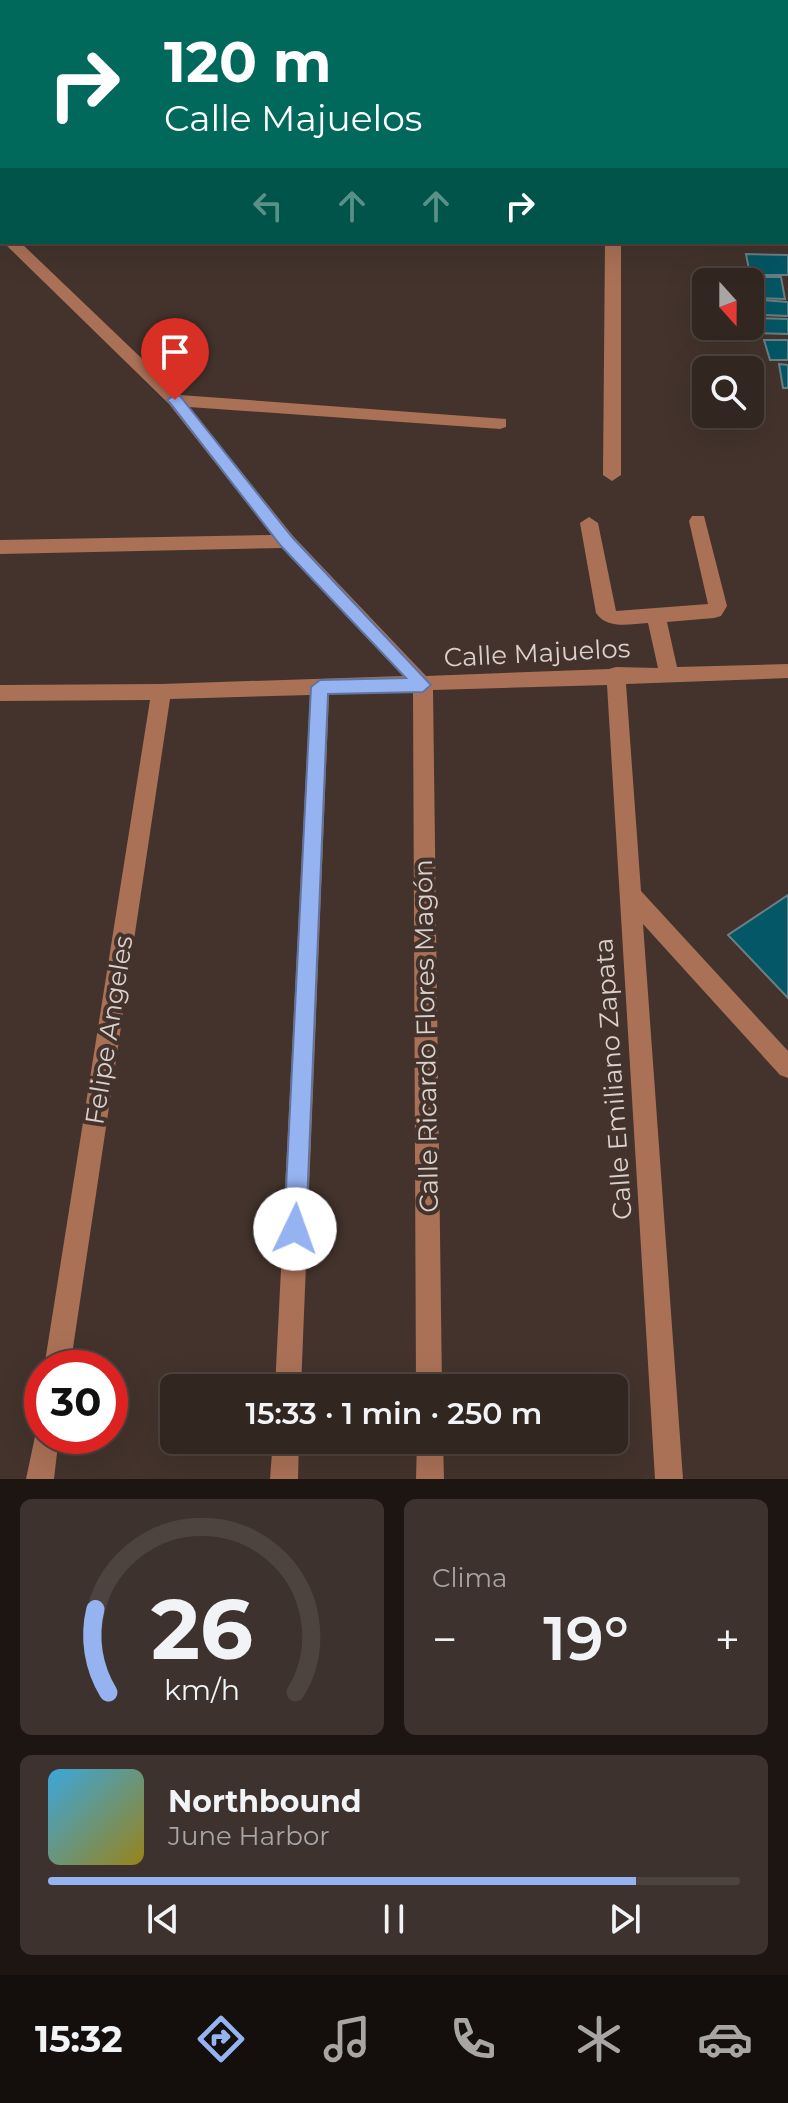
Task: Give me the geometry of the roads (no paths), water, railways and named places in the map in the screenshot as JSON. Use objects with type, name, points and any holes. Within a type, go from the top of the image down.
[{"type":"street","points":[[13,244],[175,400],[287,541],[423,685]]},
{"type":"street","points":[[612,475],[613,244]]},
{"type":"street","points":[[175,400],[500,423]]},
{"type":"street","points":[[589,523],[605,613],[613,618],[714,611],[718,606],[698,521]]},
{"type":"street","points":[[0,547],[287,541]]},
{"type":"street","points":[[656,616],[669,673]]},
{"type":"street","name":"Calle Majuelos","points":[[0,693],[423,685],[616,674],[788,671]]},
{"type":"street","name":"Calle Emiliano Zapata","points":[[616,674],[669,1479]]},
{"type":"street","name":"Calle Ricardo Flores Magón","points":[[423,685],[429,1374]]},
{"type":"street","points":[[289,1374],[320,687]]},
{"type":"street","name":"Felipe Angeles","points":[[60,1350],[161,692]]},
{"type":"street","points":[[629,893],[788,1067]]},
{"type":"street","points":[[40,1479],[43,1454]]},
{"type":"street","points":[[284,1479],[285,1454]]},
{"type":"street","points":[[430,1454],[430,1479]]}]
